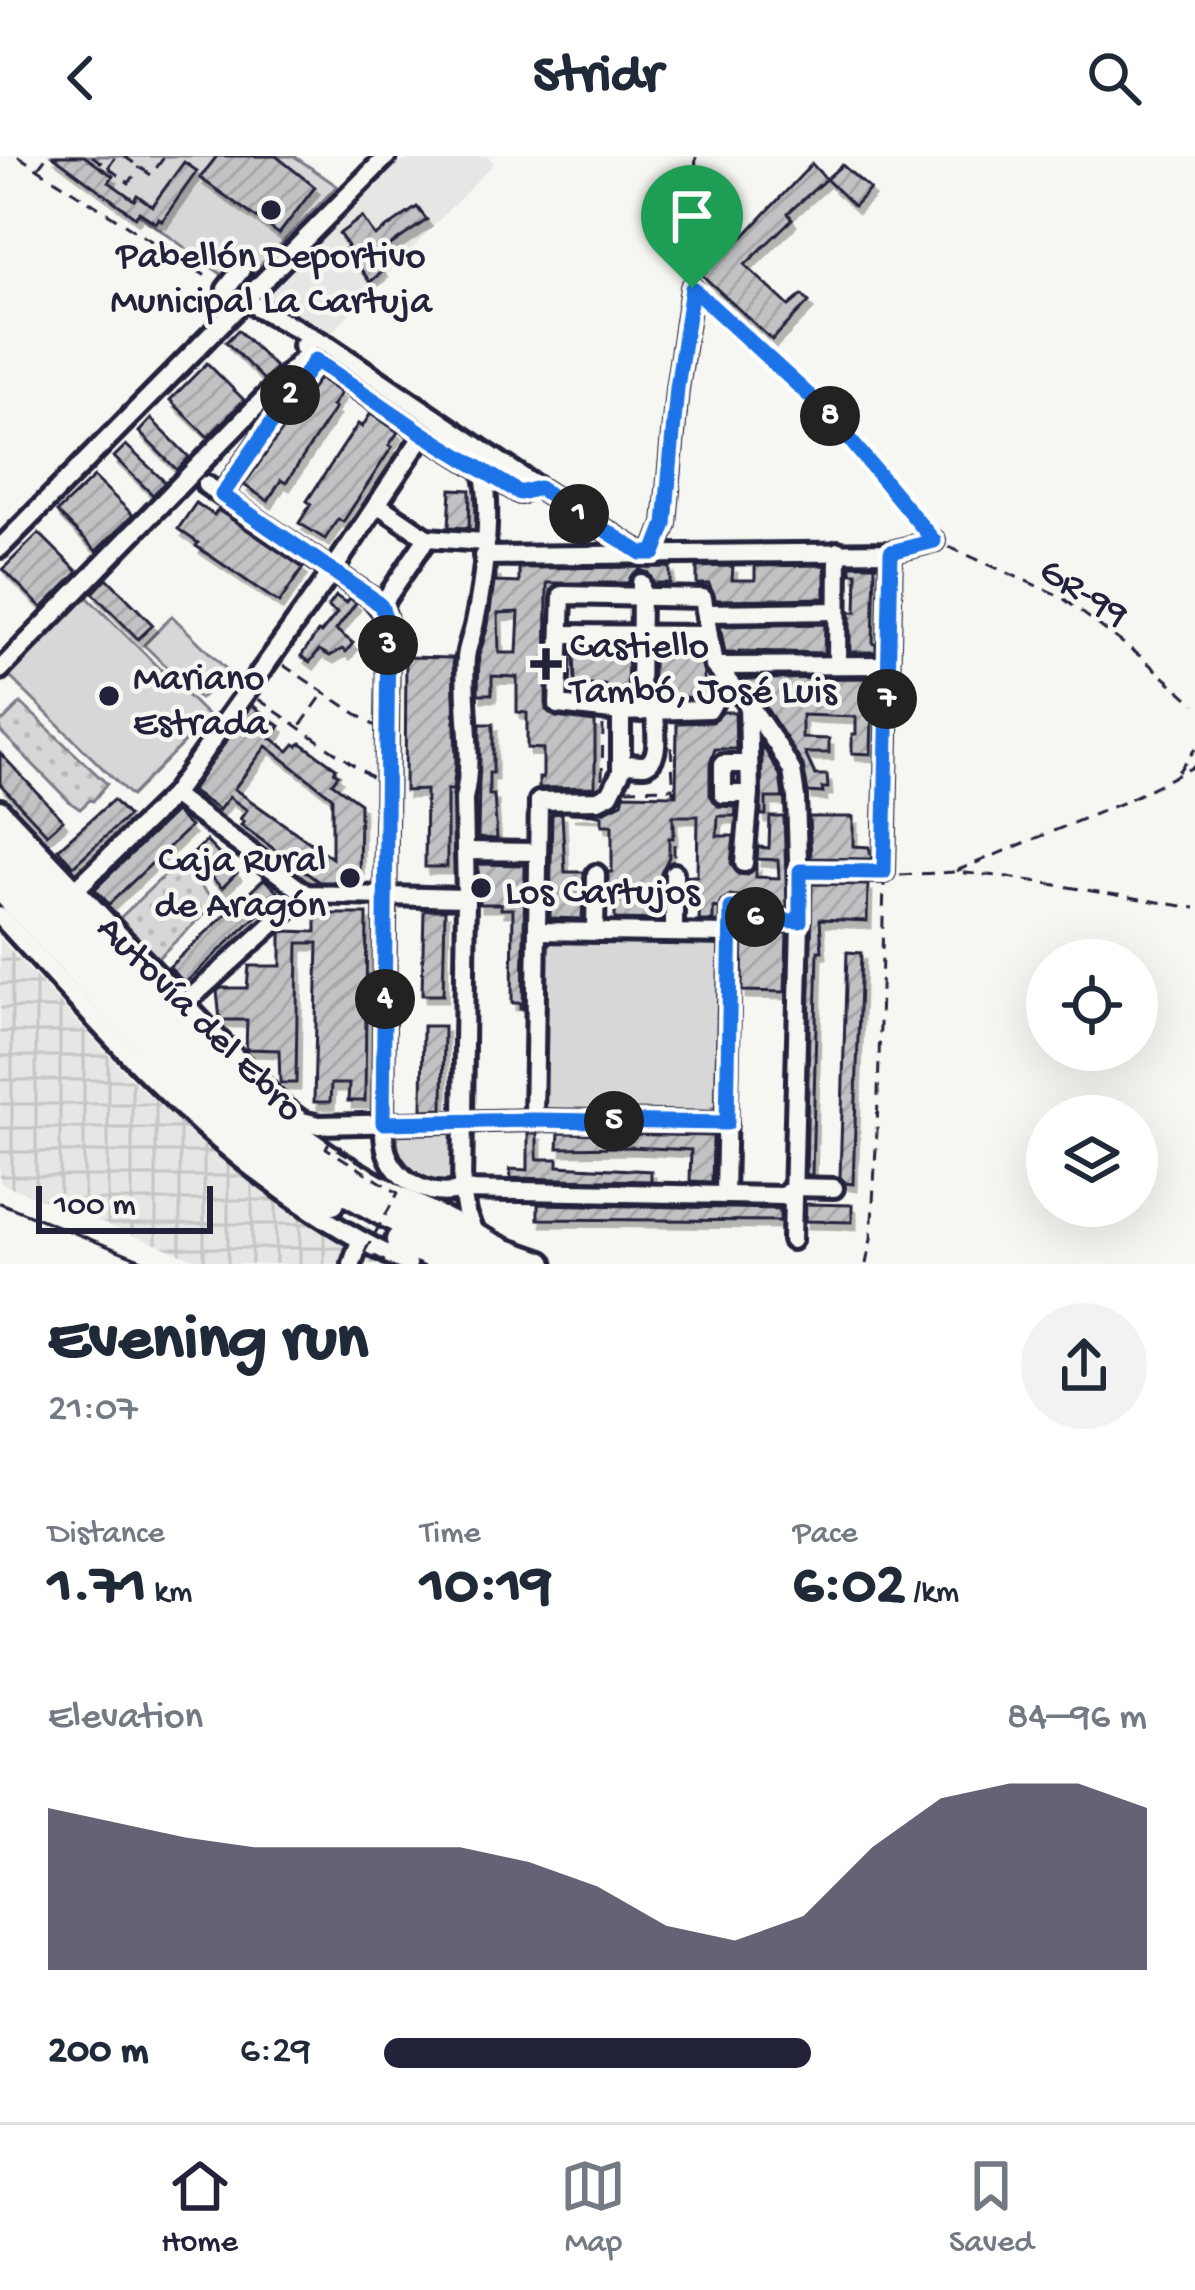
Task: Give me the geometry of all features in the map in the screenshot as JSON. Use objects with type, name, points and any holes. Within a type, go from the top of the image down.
[{"type":"highway","points":[[0,830],[251,1097],[295,1134],[341,1166],[476,1238],[540,1264]]},
{"type":"highway","name":"Autovía del Ebro","points":[[0,858],[175,1049],[283,1149],[391,1217],[502,1264]]},
{"type":"highway","name":"Autovía del Ebro","points":[[0,886],[178,1078],[260,1151],[337,1205],[451,1264]]},
{"type":"street","points":[[0,548],[387,156]]},
{"type":"street","points":[[226,289],[241,270]]},
{"type":"street","points":[[645,556],[665,524],[692,288]]},
{"type":"street","points":[[244,300],[329,346],[530,490]]},
{"type":"street","points":[[288,326],[311,357],[424,434],[483,472],[588,520],[645,556]]},
{"type":"street","points":[[0,670],[311,357],[329,346]]},
{"type":"street","points":[[311,357],[214,490],[381,606],[388,624],[383,1123],[387,1153],[400,1174],[425,1190],[458,1192],[783,1196],[794,1187],[834,1188]]},
{"type":"street","points":[[76,889],[173,795],[424,434]]},
{"type":"street","points":[[443,1220],[458,1192],[463,1121],[466,661],[478,608],[487,503],[483,472]]},
{"type":"street","points":[[487,503],[501,495],[530,490]]},
{"type":"street","points":[[377,504],[427,538],[483,549],[573,555],[891,552],[934,541]]},
{"type":"street","points":[[573,555],[588,536],[588,520]]},
{"type":"street","points":[[381,606],[427,538]]},
{"type":"street","points":[[837,665],[838,551]]},
{"type":"street","points":[[800,871],[884,872],[891,552]]},
{"type":"street","points":[[721,672],[710,709],[639,712],[559,705],[562,595],[641,590],[705,605],[837,611]]},
{"type":"street","points":[[534,1120],[540,800],[598,800],[607,797],[616,784],[639,712],[641,590]]},
{"type":"street","points":[[705,605],[708,635],[721,672],[748,703],[792,770],[800,871],[792,1240]]},
{"type":"street","points":[[561,634],[708,635]]},
{"type":"street","points":[[721,672],[888,665]]},
{"type":"street","points":[[744,863],[750,794],[748,703]]},
{"type":"street","points":[[621,764],[645,765],[655,752],[639,712]]},
{"type":"street","points":[[748,764],[723,764],[723,794],[750,794]]},
{"type":"street","points":[[173,795],[306,893],[466,898]]},
{"type":"street","points":[[0,809],[283,1107],[302,1121],[319,1125],[534,1120],[727,1123]]},
{"type":"street","points":[[465,851],[538,852]]},
{"type":"street","points":[[674,873],[674,933]]},
{"type":"street","points":[[595,931],[596,874]]},
{"type":"street","points":[[184,1004],[306,893]]},
{"type":"street","points":[[725,1195],[731,908],[759,920],[800,921]]},
{"type":"street","points":[[0,916],[147,1074],[214,1138],[285,1193],[360,1241],[408,1264]]},
{"type":"street","points":[[537,931],[730,934]]},
{"type":"street","points":[[458,1192],[476,1238]]},
{"type":"street","points":[[352,1264],[360,1241]]},
{"type":"path","points":[[18,156],[226,289]]},
{"type":"path","points":[[38,168],[47,156]]},
{"type":"path","points":[[92,156],[129,183],[140,167]]},
{"type":"path","points":[[108,168],[116,156]]},
{"type":"path","points":[[124,156],[151,175],[165,156]]},
{"type":"path","points":[[696,156],[692,288],[826,411],[934,541]]},
{"type":"path","name":"GR-99","points":[[934,541],[1060,596],[1195,704]]},
{"type":"path","points":[[272,657],[387,734]]},
{"type":"path","points":[[247,692],[387,788]]},
{"type":"path","points":[[299,727],[325,692]]},
{"type":"path","points":[[671,749],[674,795]]},
{"type":"path","points":[[1174,776],[1195,749]]},
{"type":"path","points":[[955,872],[1051,834],[1195,766]]},
{"type":"path","points":[[674,816],[674,873]]},
{"type":"path","points":[[866,1264],[877,1130],[884,872],[1008,877],[1195,908]]},
{"type":"path","points":[[384,1176],[328,1144],[326,1148],[398,1193],[365,1251],[390,1264]]},
{"type":"shaded area","points":[[59,156],[294,156],[337,186],[239,287]]},
{"type":"shaded area","points":[[422,156],[487,156],[494,163],[330,334],[262,299],[262,291],[384,167]]},
{"type":"shaded area","name":"Mariano Estrada","points":[[86,596],[209,717],[131,796],[8,675]]},
{"type":"shaded area","points":[[172,616],[228,671],[200,699],[144,645]]},
{"type":"shaded area","points":[[21,703],[107,784],[93,801],[80,809],[71,803],[0,731],[0,719]]},
{"type":"shaded area","points":[[178,862],[216,903],[158,958],[119,919]]},
{"type":"shaded area","points":[[550,935],[718,938],[718,946],[726,946],[722,1109],[712,1108],[711,1118],[540,1117],[542,944],[550,943]]},
{"type":"shaded area","points":[[0,939],[126,1074],[201,1143],[328,1234],[379,1264],[207,1264],[0,1183]]},
{"type":"shaded area","points":[[397,1130],[454,1131],[454,1183],[429,1184],[411,1174],[400,1155]]},
{"type":"building","points":[[53,156],[84,156],[113,176],[109,182],[152,206],[184,162],[197,171],[156,223],[139,212],[135,217]]},
{"type":"building","name":"Pabellón Deportivo Municipal La Cartuja","points":[[217,156],[276,156],[315,187],[279,234],[200,178]]},
{"type":"building","points":[[812,164],[826,179],[788,213],[792,219],[745,265],[789,306],[802,295],[809,302],[772,340],[702,275]]},
{"type":"building","points":[[842,165],[870,189],[854,206],[826,179]]},
{"type":"building","points":[[417,207],[427,220],[373,257],[383,271],[370,282],[339,234],[362,217],[375,236]]},
{"type":"building","points":[[238,330],[276,368],[264,380],[226,342]]},
{"type":"building","points":[[207,363],[244,400],[208,437],[170,400]]},
{"type":"building","points":[[319,378],[341,393],[335,408],[286,483],[281,480],[268,501],[244,485]]},
{"type":"building","points":[[371,413],[398,432],[343,522],[338,519],[325,539],[299,523],[311,504],[307,501],[358,424],[362,427]]},
{"type":"building","points":[[151,419],[189,457],[177,470],[139,432]]},
{"type":"building","points":[[126,445],[165,482],[153,495],[114,457]]},
{"type":"building","points":[[94,477],[133,515],[96,551],[57,512]]},
{"type":"building","points":[[451,489],[470,490],[469,528],[449,527]]},
{"type":"building","points":[[196,503],[214,515],[218,510],[303,568],[279,603],[178,529]]},
{"type":"building","points":[[39,533],[78,572],[42,608],[3,569]]},
{"type":"building","points":[[825,565],[825,598],[716,600],[709,584],[697,584],[697,567],[733,566],[732,580],[755,580],[755,566]]},
{"type":"building","points":[[851,565],[877,565],[876,652],[850,652],[857,573],[851,573]]},
{"type":"building","points":[[670,567],[670,583],[654,583],[640,570],[628,583],[547,583],[546,710],[556,717],[595,722],[595,787],[539,788],[543,749],[527,748],[527,713],[517,712],[517,677],[492,676],[492,694],[478,694],[479,656],[496,569],[496,582],[519,583],[519,568]],"holes":[[[519,612],[517,653],[499,653],[498,613]]]},
{"type":"building","points":[[107,578],[153,625],[138,639],[93,593]]},
{"type":"building","points":[[336,596],[356,603],[336,630],[353,643],[346,652],[342,649],[330,656],[319,650],[310,662],[301,656],[337,613],[328,607]]},
{"type":"building","points":[[825,624],[824,653],[725,653],[720,626]]},
{"type":"building","points":[[574,647],[628,647],[627,699],[605,697],[605,685],[575,685]]},
{"type":"building","points":[[653,647],[698,648],[704,674],[702,697],[653,698]]},
{"type":"building","points":[[406,657],[453,658],[456,764],[453,790],[447,790],[447,867],[425,867],[426,790],[405,791]]},
{"type":"building","points":[[873,678],[871,754],[852,753],[856,717],[802,715],[802,738],[829,739],[829,753],[805,753],[815,775],[827,775],[828,788],[822,788],[823,793],[808,792],[803,765],[743,679]]},
{"type":"building","points":[[252,705],[280,726],[271,738],[289,751],[301,743],[336,768],[338,775],[332,783],[360,803],[359,882],[319,882],[241,825],[247,810],[229,797],[219,810],[191,791]],"holes":[[[266,746],[332,797],[332,858],[234,789]]]},
{"type":"building","points":[[723,712],[735,712],[736,749],[715,749],[710,795],[718,806],[736,807],[735,816],[718,816],[717,836],[734,836],[731,863],[738,874],[748,875],[756,866],[756,877],[779,878],[778,860],[757,859],[758,847],[769,848],[770,817],[784,817],[787,908],[763,907],[730,895],[718,908],[713,907],[713,921],[699,921],[700,903],[687,903],[687,876],[697,876],[698,816],[673,816],[669,857],[661,873],[661,920],[615,919],[615,889],[608,889],[612,825],[602,825],[602,816],[570,813],[603,812],[622,803],[624,794],[676,795],[677,723],[712,722]]},
{"type":"building","points":[[480,724],[493,724],[489,795],[494,795],[497,839],[478,838]]},
{"type":"building","points":[[762,745],[780,775],[783,798],[766,798],[766,815],[761,815]]},
{"type":"building","points":[[0,753],[63,820],[47,834],[0,784]]},
{"type":"building","points":[[113,800],[128,816],[73,866],[58,849]]},
{"type":"building","points":[[175,812],[190,827],[109,904],[95,889]]},
{"type":"building","points":[[562,813],[565,872],[584,872],[582,919],[550,918],[552,814]]},
{"type":"building","points":[[809,817],[853,817],[853,846],[869,847],[872,859],[811,858]]},
{"type":"building","points":[[206,841],[237,873],[222,888],[190,857]]},
{"type":"building","points":[[478,864],[525,865],[523,1009],[520,1003],[512,1003],[513,909],[479,904]]},
{"type":"building","points":[[264,879],[280,894],[185,983],[169,967]]},
{"type":"building","points":[[812,884],[868,885],[867,921],[820,919],[812,1175],[806,1175]]},
{"type":"building","points":[[424,910],[445,910],[443,995],[422,995]]},
{"type":"building","points":[[316,914],[367,914],[365,1101],[348,1101],[349,1084],[331,1084],[330,1102],[314,1102],[318,943],[298,943],[296,1083],[280,1083],[279,1050],[246,1049],[247,1020],[220,1020],[217,991],[247,988],[249,966],[281,966],[281,933],[316,932]]},
{"type":"building","points":[[743,926],[758,933],[787,933],[785,992],[742,991]]},
{"type":"building","points":[[847,952],[861,953],[853,1184],[840,1177]]},
{"type":"building","points":[[423,1026],[444,1026],[443,1109],[422,1110]]},
{"type":"building","points":[[528,1133],[537,1133],[537,1159],[558,1159],[558,1166],[651,1171],[651,1181],[511,1178],[510,1169],[528,1170]]},
{"type":"building","points":[[559,1133],[713,1136],[712,1182],[690,1181],[691,1150],[558,1148]]},
{"type":"building","points":[[538,1204],[780,1209],[780,1221],[538,1219]]},
{"type":"building","points":[[806,1204],[852,1205],[852,1222],[805,1221]]},
{"type":"railway","points":[[0,1203],[152,1264]]},
{"type":"place","name":"Pabellón Deportivo Municipal La Cartuja","points":[[271,210]]},
{"type":"place","name":"Castiello Tambó, José Luis","points":[[546,664]]},
{"type":"place","name":"Mariano Estrada","points":[[109,696]]},
{"type":"place","name":"Caja Rural de Aragón","points":[[350,878]]},
{"type":"place","name":"Los Cartujos","points":[[481,888]]},
{"type":"route","points":[[692,288],[826,411],[934,541],[891,552],[884,872],[800,871],[800,921],[759,920],[731,908],[727,1123],[383,1123],[386,614],[372,598],[222,495],[315,360],[483,472],[520,493],[539,488],[641,553],[654,553],[665,524],[692,288]]}]
